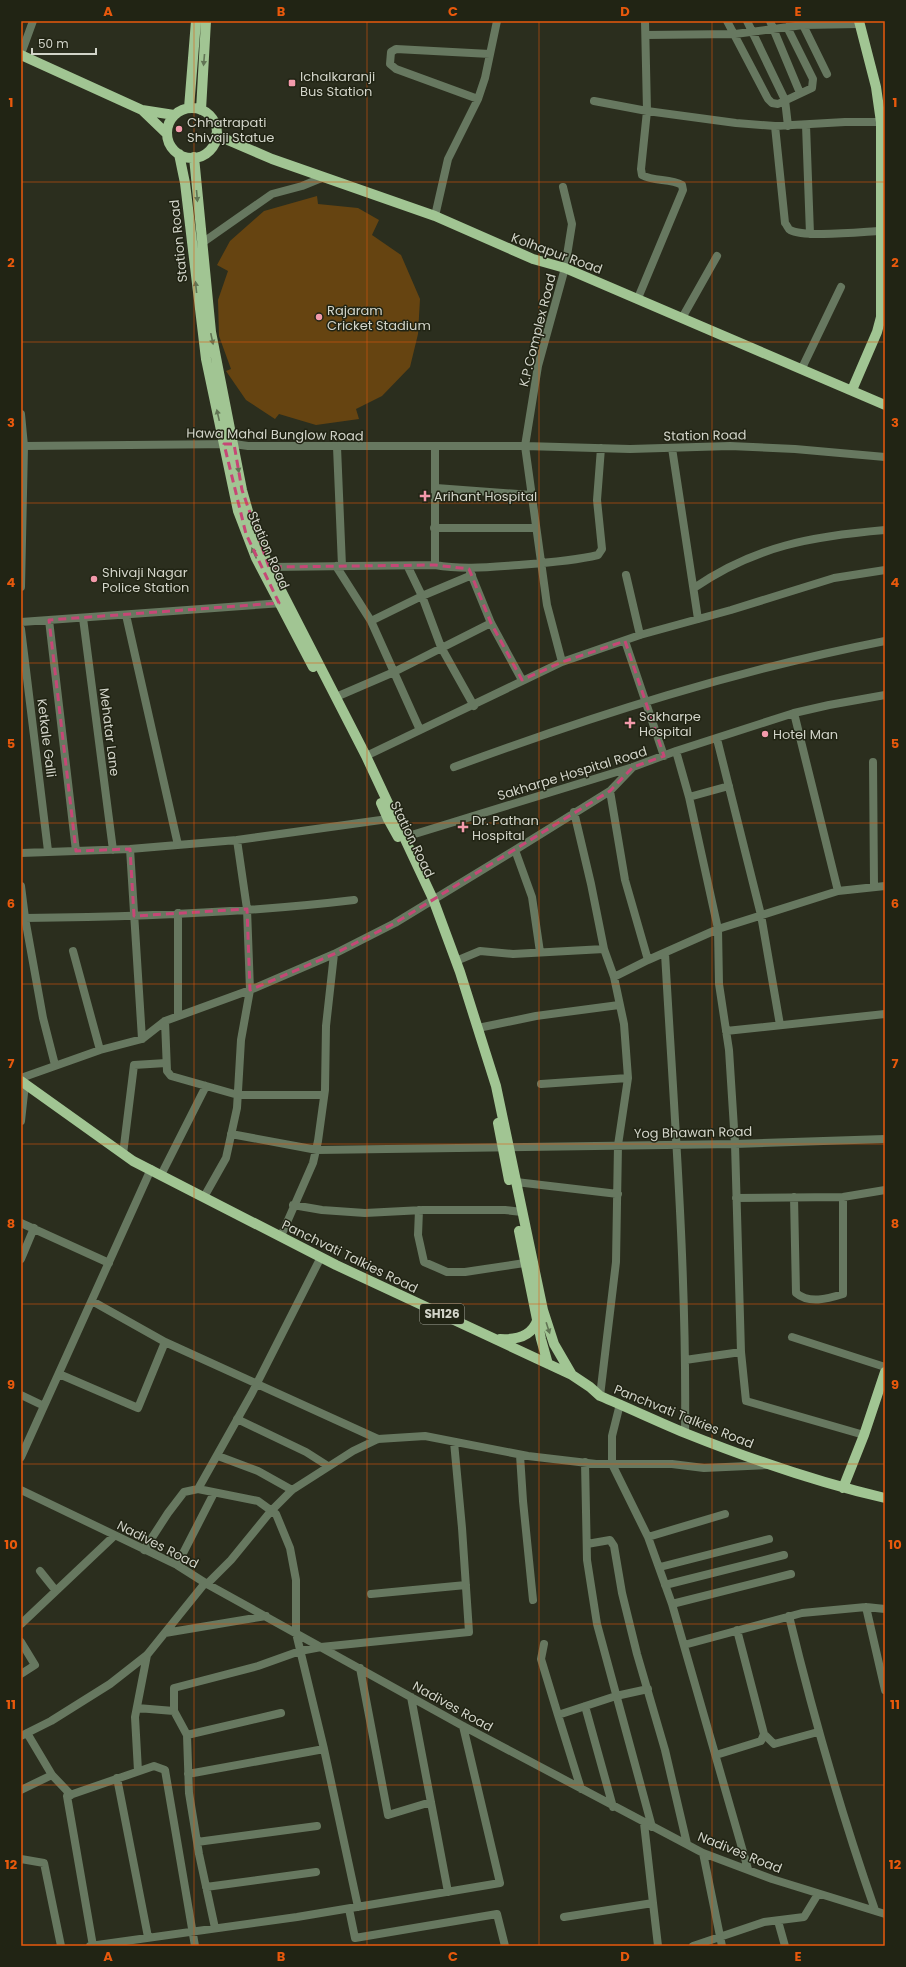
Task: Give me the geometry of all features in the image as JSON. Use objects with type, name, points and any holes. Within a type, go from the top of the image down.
[{"type":"main road","points":[[189,108],[196,21]]},
{"type":"main road","points":[[201,110],[206,21]]},
{"type":"main road","points":[[852,390],[881,317],[883,255],[880,231],[883,122],[876,88],[859,23]]},
{"type":"main road","points":[[21,54],[142,110],[174,115]]},
{"type":"main road","points":[[189,108],[201,110],[208,114],[213,120],[216,135],[214,144],[209,151],[194,157],[186,157],[179,154],[170,145],[167,134],[170,120],[174,115],[189,108]]},
{"type":"main road","points":[[142,110],[167,134]]},
{"type":"main road","name":"Kolhapur Road","points":[[216,135],[272,160],[435,216],[500,246],[533,259],[565,268],[802,368],[885,405]]},
{"type":"main road","name":"Station Road","points":[[179,154],[185,183],[206,359],[251,522],[284,602],[372,784],[391,818],[405,837],[431,900]]},
{"type":"main road","name":"Station Road","points":[[194,157],[211,332],[229,444],[230,480],[246,534],[336,697],[366,756],[404,847],[431,900]]},
{"type":"main road","points":[[431,900],[456,961],[496,1086],[506,1148],[529,1262],[537,1321],[548,1364]]},
{"type":"main road","points":[[431,900],[481,1054],[498,1121],[516,1182],[519,1212]]},
{"type":"main road","name":"Panchvati Talkies Road","points":[[22,1081],[123,1154],[151,1170],[321,1257],[572,1375],[600,1396],[685,1433],[770,1465],[843,1488],[885,1498]]},
{"type":"main road","points":[[529,1262],[549,1332],[572,1375]]},
{"type":"main road","points":[[494,1338],[516,1339],[525,1336],[531,1331],[537,1321]]},
{"type":"main road","points":[[843,1488],[882,1387],[885,1372]]},
{"type":"street","points":[[21,54],[33,21]]},
{"type":"street","points":[[435,216],[448,159],[478,99],[485,78],[497,21]]},
{"type":"street","points":[[638,298],[683,190],[682,185],[677,182],[647,178],[642,175],[641,169],[647,111],[645,21]]},
{"type":"street","points":[[727,21],[768,99],[772,103],[778,104],[812,88],[813,79],[787,27]]},
{"type":"street","points":[[747,21],[785,100],[788,126]]},
{"type":"street","points":[[770,21],[800,93]]},
{"type":"street","points":[[646,35],[735,34],[803,25],[859,23]]},
{"type":"street","points":[[803,25],[827,74]]},
{"type":"street","points":[[478,99],[396,69],[390,64],[391,52],[396,49],[490,54]]},
{"type":"street","points":[[594,101],[647,111],[736,123],[775,126],[845,122],[883,122]]},
{"type":"street","points":[[806,125],[810,234]]},
{"type":"street","points":[[775,126],[785,223],[789,230],[798,233],[810,234],[880,231]]},
{"type":"street","points":[[202,243],[272,194],[302,186],[324,177]]},
{"type":"street","name":"K.P.Complex Road","points":[[562,662],[547,606],[525,446],[538,366],[565,268],[572,224],[563,187]]},
{"type":"street","points":[[682,318],[717,256]]},
{"type":"street","points":[[802,368],[841,287]]},
{"type":"street","points":[[21,414],[24,446],[21,587]]},
{"type":"street","name":"Hawa Mahal Bunglow Road","points":[[24,446],[229,444],[248,446],[337,447],[525,446]]},
{"type":"street","points":[[435,446],[436,488],[434,528],[436,566]]},
{"type":"street","name":"Station Road","points":[[525,446],[601,448],[737,446],[795,449],[885,458]]},
{"type":"street","points":[[337,447],[339,566],[371,621],[420,730]]},
{"type":"street","points":[[269,566],[436,566],[471,572],[594,556],[601,553],[602,549],[597,500],[601,448]]},
{"type":"street","points":[[672,448],[698,619]]},
{"type":"street","points":[[436,488],[532,495]]},
{"type":"street","points":[[434,528],[536,528]]},
{"type":"street","points":[[694,588],[712,575],[741,560],[792,542],[835,534],[885,530]]},
{"type":"street","points":[[408,566],[422,596],[441,646],[474,706]]},
{"type":"street","points":[[366,756],[474,706],[522,680],[562,662],[640,635],[834,578],[885,570]]},
{"type":"street","points":[[371,621],[471,572]]},
{"type":"street","points":[[471,572],[491,623],[522,680]]},
{"type":"street","points":[[626,575],[640,635]]},
{"type":"street","points":[[21,622],[284,602]]},
{"type":"street","points":[[126,615],[178,845]]},
{"type":"street","name":"Mehatar Lane","points":[[83,618],[113,850]]},
{"type":"street","points":[[49,620],[76,851]]},
{"type":"street","points":[[336,697],[394,672],[441,646],[491,623]]},
{"type":"street","name":"Ketkale Galli","points":[[21,629],[48,851]]},
{"type":"street","points":[[624,641],[664,756]]},
{"type":"street","points":[[454,766],[526,740],[646,701],[808,656],[885,641]]},
{"type":"street","name":"Sakharpe Hospital Road","points":[[405,837],[633,768],[676,751],[794,713],[885,695]]},
{"type":"street","points":[[794,713],[838,891]]},
{"type":"street","points":[[717,739],[762,915],[780,1025]]},
{"type":"street","points":[[676,751],[689,797],[718,929],[719,984],[726,1030],[735,1144],[741,1352],[746,1402],[864,1434]]},
{"type":"street","points":[[873,762],[874,886]]},
{"type":"street","points":[[21,1121],[22,1081],[55,1066],[100,1050],[142,1039],[165,1021],[250,990],[334,954],[395,923],[610,791],[633,768]]},
{"type":"street","points":[[689,797],[729,786]]},
{"type":"street","points":[[610,791],[625,880],[648,960]]},
{"type":"street","points":[[574,812],[591,884],[604,949],[614,977],[624,1024],[628,1078],[618,1145],[616,1262],[600,1396]]},
{"type":"street","points":[[21,853],[130,849],[237,840],[391,818]]},
{"type":"street","points":[[204,1197],[226,1158],[237,1108],[241,1040],[250,990],[247,909],[237,840]]},
{"type":"street","points":[[130,849],[142,1039]]},
{"type":"street","points":[[515,850],[525,872],[532,897],[540,952]]},
{"type":"street","points":[[21,886],[25,918],[43,1018],[55,1066]]},
{"type":"street","points":[[614,977],[718,929],[838,891],[885,886]]},
{"type":"street","points":[[25,918],[134,916],[288,908],[354,900]]},
{"type":"street","points":[[178,913],[178,1016]]},
{"type":"street","points":[[456,961],[480,951],[514,954],[604,949]]},
{"type":"street","points":[[73,951],[100,1050]]},
{"type":"street","points":[[665,953],[678,1144],[685,1360],[685,1433]]},
{"type":"street","points":[[280,1236],[313,1163],[316,1150],[324,1095],[326,1026],[334,954]]},
{"type":"street","points":[[478,1028],[536,1016],[619,1005]]},
{"type":"street","points":[[726,1030],[885,1014]]},
{"type":"street","points":[[165,1021],[166,1062],[167,1071],[171,1076],[238,1095],[324,1095]]},
{"type":"street","points":[[123,1154],[134,1065],[166,1062]]},
{"type":"street","points":[[541,1084],[628,1078]]},
{"type":"street","points":[[161,1175],[206,1086]]},
{"type":"street","name":"Yog Bhawan Road","points":[[231,1134],[316,1150],[735,1144],[885,1139]]},
{"type":"street","points":[[21,1457],[151,1170]]},
{"type":"street","points":[[516,1182],[618,1194]]},
{"type":"street","points":[[736,1198],[843,1197],[885,1190]]},
{"type":"street","points":[[794,1197],[796,1293],[801,1298],[815,1300],[843,1294],[843,1197]]},
{"type":"street","points":[[294,1205],[322,1210],[365,1213],[419,1210],[505,1210],[519,1212]]},
{"type":"street","points":[[419,1210],[418,1235],[424,1262],[447,1272],[465,1272],[529,1262]]},
{"type":"street","points":[[21,1224],[34,1228],[109,1262]]},
{"type":"street","points":[[21,1259],[34,1228]]},
{"type":"street","points":[[198,1489],[218,1456],[257,1383],[321,1257]]},
{"type":"street","points":[[92,1301],[165,1342],[378,1439]]},
{"type":"street","points":[[792,1337],[885,1367]]},
{"type":"street","points":[[59,1374],[138,1408],[165,1342]]},
{"type":"street","points":[[685,1360],[741,1352]]},
{"type":"street","points":[[21,1395],[44,1406]]},
{"type":"street","points":[[620,1404],[612,1436],[612,1464],[648,1537],[660,1567],[684,1645],[748,1869]]},
{"type":"street","points":[[237,1419],[306,1452],[328,1466]]},
{"type":"street","points":[[71,1795],[52,1775],[24,1734],[51,1721],[110,1684],[147,1655],[206,1583],[231,1560],[271,1511],[292,1490],[353,1451],[378,1439],[425,1436],[520,1455],[612,1464],[672,1464],[704,1468],[770,1465]]},
{"type":"street","points":[[215,1928],[197,1842],[189,1793],[187,1735],[174,1711],[174,1688],[258,1666],[300,1651],[321,1646],[469,1632],[454,1442]]},
{"type":"street","points":[[520,1455],[533,1600]]},
{"type":"street","points":[[218,1456],[258,1471],[292,1490]]},
{"type":"street","points":[[585,1462],[587,1560],[597,1624],[652,1827]]},
{"type":"street","points":[[144,1550],[168,1513],[184,1492],[198,1489],[258,1502],[276,1514],[290,1548],[296,1580],[296,1633],[324,1749],[354,1908],[355,1938],[496,1914],[505,1946]]},
{"type":"street","name":"Nadives Road","points":[[21,1490],[114,1536],[178,1565],[206,1583],[463,1726],[613,1807],[703,1853],[818,1894],[885,1914]]},
{"type":"street","points":[[178,1565],[214,1493]]},
{"type":"street","points":[[648,1537],[725,1514]]},
{"type":"street","points":[[21,1624],[114,1536]]},
{"type":"street","points":[[660,1567],[769,1539]]},
{"type":"street","points":[[587,1544],[610,1540],[614,1546],[624,1600],[665,1750],[687,1844]]},
{"type":"street","points":[[666,1585],[784,1555]]},
{"type":"street","points":[[40,1571],[56,1590]]},
{"type":"street","points":[[672,1604],[791,1574]]},
{"type":"street","points":[[371,1594],[466,1584]]},
{"type":"street","points":[[684,1645],[789,1616],[823,1609],[866,1607],[885,1609]]},
{"type":"street","points":[[866,1607],[885,1690]]},
{"type":"street","points":[[165,1633],[266,1616]]},
{"type":"street","points":[[789,1616],[818,1732],[851,1840],[875,1910]]},
{"type":"street","points":[[737,1630],[764,1734],[774,1744],[818,1732]]},
{"type":"street","points":[[21,1642],[35,1665],[21,1674]]},
{"type":"street","points":[[544,1644],[541,1659],[581,1789]]},
{"type":"street","points":[[138,1771],[135,1717],[147,1655]]},
{"type":"street","points":[[360,1668],[388,1815],[431,1802]]},
{"type":"street","points":[[558,1715],[616,1696],[648,1689]]},
{"type":"street","points":[[411,1697],[448,1892]]},
{"type":"street","points":[[585,1706],[613,1807]]},
{"type":"street","points":[[136,1708],[174,1711]]},
{"type":"street","points":[[187,1735],[281,1713]]},
{"type":"street","points":[[195,1946],[193,1931],[165,1770],[154,1766],[67,1796],[92,1946],[130,1943],[148,1937],[193,1931],[215,1928],[354,1908],[500,1883],[463,1726]]},
{"type":"street","points":[[716,1755],[761,1741],[764,1734]]},
{"type":"street","points":[[188,1774],[324,1749]]},
{"type":"street","points":[[21,1790],[52,1775]]},
{"type":"street","points":[[117,1778],[148,1937]]},
{"type":"street","points":[[644,1823],[658,1946]]},
{"type":"street","points":[[197,1842],[316,1826]]},
{"type":"street","points":[[703,1853],[722,1946]]},
{"type":"street","points":[[21,1859],[44,1863],[61,1946]]},
{"type":"street","points":[[206,1887],[316,1872]]},
{"type":"street","points":[[693,1946],[764,1922],[804,1917],[818,1894]]},
{"type":"street","points":[[564,1917],[652,1903]]},
{"type":"street","points":[[778,1921],[785,1946]]},
{"type":"highlighted area","points":[[224,444],[234,444],[242,490],[269,567],[435,565],[469,569],[491,623],[522,680],[562,662],[625,641],[664,756],[633,767],[610,791],[395,923],[334,954],[250,990],[247,909],[134,916],[130,849],[76,851],[49,620],[279,603],[246,534]]},
{"type":"shaded area","name":"Rajaram Cricket Stadium","points":[[317,196],[318,204],[358,208],[379,220],[372,235],[401,255],[420,299],[418,334],[410,367],[382,396],[356,409],[359,419],[316,425],[279,414],[275,419],[246,400],[226,371],[231,369],[219,336],[218,300],[228,271],[217,265],[230,241],[264,211]]},
{"type":"place","name":"Ichalkaranji Bus Station","points":[[292,83]]},
{"type":"place","name":"Chhatrapati Shivaji Statue","points":[[179,129]]},
{"type":"place","name":"Rajaram Cricket Stadium","points":[[319,317]]},
{"type":"place","name":"Arihant Hospital","points":[[425,496]]},
{"type":"place","name":"Shivaji Nagar Police Station","points":[[94,579]]},
{"type":"place","name":"Sakharpe Hospital","points":[[630,723]]},
{"type":"place","name":"Hotel Man","points":[[765,734]]},
{"type":"place","name":"Dr. Pathan Hospital","points":[[463,827]]}]
